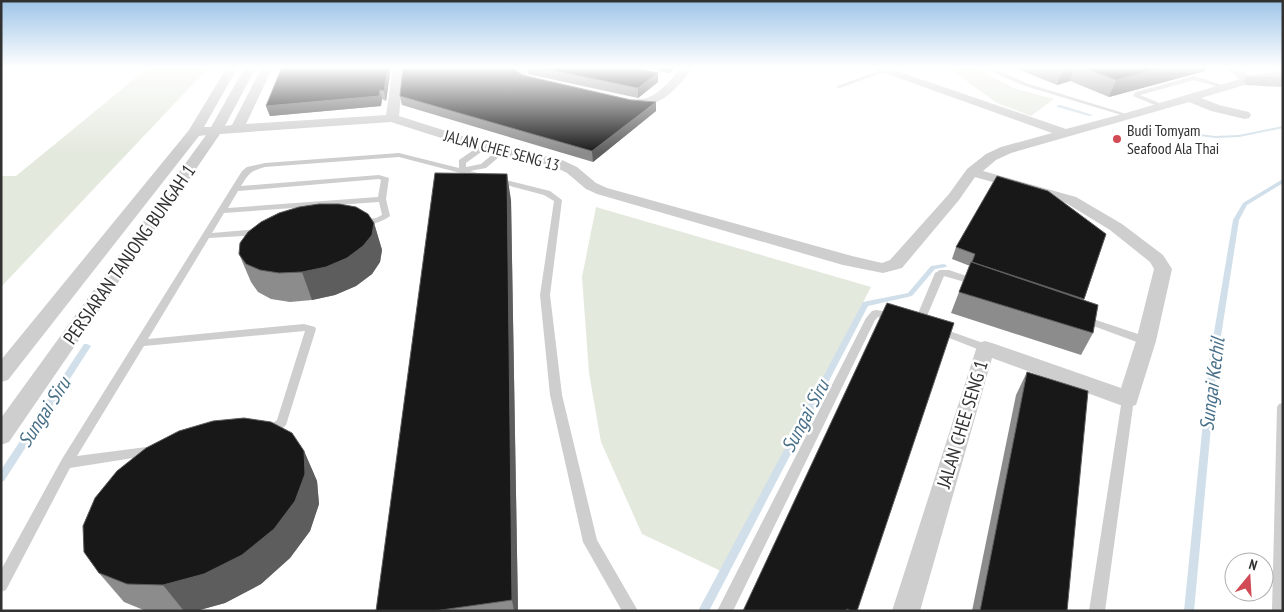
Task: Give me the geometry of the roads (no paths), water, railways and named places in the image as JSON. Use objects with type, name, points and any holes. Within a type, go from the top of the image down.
[{"type":"street","name":"PERSIARAN TANJONG BUNGAH 1","points":[[1,375],[195,132],[216,96]]},
{"type":"street","name":"PERSIARAN TANJONG BUNGAH 1","points":[[1,436],[216,130],[235,96]]},
{"type":"street","points":[[237,129],[254,96]]},
{"type":"street","points":[[392,118],[395,96]]},
{"type":"street","points":[[613,99],[632,104],[647,104],[656,100],[659,96]]},
{"type":"street","points":[[956,96],[1065,133]]},
{"type":"street","points":[[972,172],[992,156],[1006,150],[1198,96]]},
{"type":"street","points":[[1190,98],[1215,108],[1245,115]]},
{"type":"street","name":"JALAN CHEE SENG 13","points":[[195,132],[392,118],[484,147],[557,163],[572,170],[591,186],[602,191],[866,266],[883,268],[896,264],[954,197],[972,172]]},
{"type":"street","points":[[972,172],[1072,200],[1116,227],[1157,259],[1162,269],[1146,341],[1128,399]]},
{"type":"street","name":"JALAN CHEE SENG 1","points":[[906,611],[985,348],[1128,399]]},
{"type":"lane","points":[[1062,96],[1130,116]]},
{"type":"lane","points":[[1136,96],[1162,106]]},
{"type":"lane","points":[[463,170],[462,162],[484,147]]},
{"type":"lane","points":[[463,170],[483,166],[502,151]]},
{"type":"lane","points":[[1,585],[66,464],[234,189],[250,169],[265,165],[399,155],[547,193],[558,200],[545,294],[556,395],[590,542],[630,611]]},
{"type":"lane","points":[[234,189],[385,178],[386,182],[382,199],[386,216],[378,220],[352,223]]},
{"type":"lane","points":[[222,211],[382,199]]},
{"type":"lane","points":[[206,236],[270,231]]},
{"type":"lane","points":[[912,321],[940,273],[949,273],[987,286]]},
{"type":"lane","points":[[724,611],[871,318],[876,313],[889,314],[985,348]]},
{"type":"lane","points":[[1071,315],[1146,341]]},
{"type":"lane","points":[[141,343],[304,327],[311,329],[282,422],[272,431],[253,435]]},
{"type":"lane","points":[[1097,611],[1128,399]]},
{"type":"lane","points":[[1280,611],[1283,407]]},
{"type":"lane","points":[[66,464],[168,449]]},
{"type":"waterway","name":"Sungai Kechil","points":[[1059,106],[1091,115]]},
{"type":"waterway","name":"Sungai Kechil","points":[[1149,128],[1215,137],[1239,136],[1283,127]]},
{"type":"waterway","name":"Sungai Kechil","points":[[1189,611],[1213,362],[1236,220],[1245,204],[1283,181]]},
{"type":"waterway","name":"Sungai Siru","points":[[703,611],[865,304],[910,295],[933,267],[944,266]]},
{"type":"waterway","name":"Sungai Siru","points":[[1,478],[87,346]]},
{"type":"place","name":"Budi Tomyam Seafood Ala Thai","points":[[1117,139]]}]
